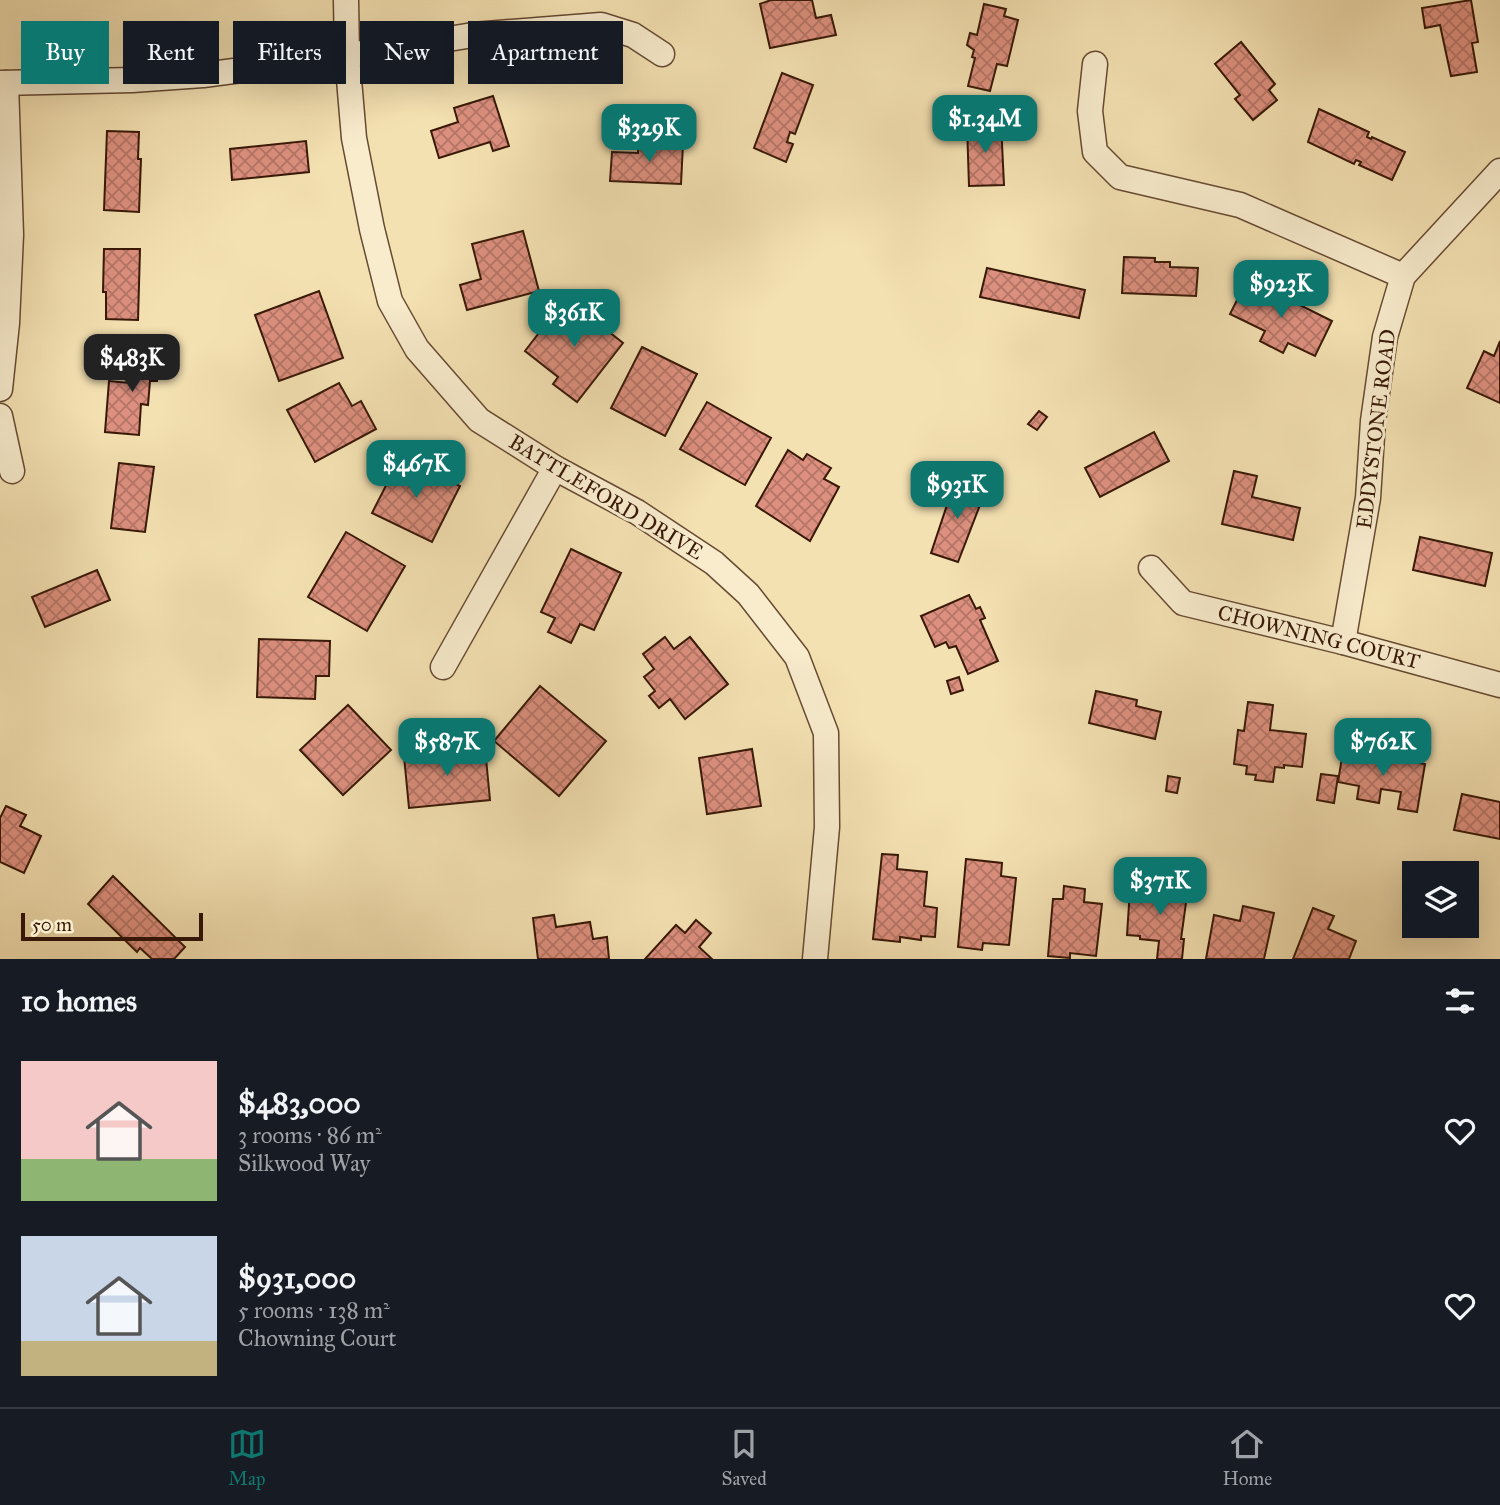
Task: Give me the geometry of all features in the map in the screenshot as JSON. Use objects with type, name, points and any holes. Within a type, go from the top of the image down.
[{"type":"street","name":"BATTLEFORD DRIVE","points":[[346,0],[347,56],[354,138],[372,229],[390,301],[417,349],[479,420],[555,468],[637,512],[714,563],[748,594],[797,657],[826,733],[827,827],[815,959]]},
{"type":"street","points":[[0,388],[7,323],[11,235],[3,83],[132,80],[203,75],[347,56],[474,35],[601,25],[633,35],[662,54]]},
{"type":"street","points":[[1095,64],[1090,111],[1095,152],[1120,177],[1240,205],[1403,276]]},
{"type":"street","name":"EDDYSTONE ROAD","points":[[1343,642],[1368,498],[1373,421],[1385,337],[1403,276],[1500,171]]},
{"type":"street","points":[[0,416],[12,471]]},
{"type":"street","points":[[443,667],[555,468]]},
{"type":"street","name":"CHOWNING COURT","points":[[1151,568],[1183,603],[1343,642],[1500,685]]},
{"type":"building","points":[[771,0],[812,0],[816,18],[831,15],[836,35],[770,48],[760,4]]},
{"type":"building","points":[[1471,0],[1478,42],[1472,43],[1477,72],[1451,76],[1440,25],[1425,28],[1422,8]]},
{"type":"building","points":[[984,4],[1006,9],[1004,16],[1018,20],[1007,66],[997,64],[990,91],[968,86],[975,58],[972,57],[974,50],[967,45],[970,33],[977,35]]},
{"type":"building","points":[[1241,42],[1275,84],[1269,90],[1277,100],[1253,120],[1235,99],[1240,95],[1215,64]]},
{"type":"building","points":[[782,73],[813,85],[795,134],[790,132],[787,142],[793,144],[786,162],[754,148]]},
{"type":"building","points":[[493,96],[509,146],[493,151],[490,142],[439,158],[431,131],[458,122],[454,108]]},
{"type":"building","points":[[1319,109],[1369,132],[1367,137],[1371,139],[1372,137],[1405,152],[1392,180],[1359,165],[1361,162],[1356,160],[1354,164],[1308,142]]},
{"type":"building","points":[[1001,123],[1004,185],[969,186],[967,125]]},
{"type":"building","points":[[107,131],[139,132],[139,212],[104,210]]},
{"type":"building","points":[[306,141],[309,172],[232,180],[230,149]]},
{"type":"building","points":[[638,142],[683,144],[681,184],[610,181],[612,152],[638,153]]},
{"type":"building","points":[[523,231],[539,291],[467,310],[460,285],[481,279],[472,244]]},
{"type":"building","points":[[104,249],[140,249],[138,320],[106,319],[106,292],[103,292]]},
{"type":"building","points":[[1124,257],[1155,258],[1155,262],[1170,262],[1170,267],[1198,268],[1196,296],[1122,293]]},
{"type":"building","points":[[987,268],[1085,290],[1079,318],[980,297]]},
{"type":"building","points":[[1246,282],[1267,292],[1268,289],[1332,321],[1315,356],[1288,343],[1283,353],[1260,341],[1265,331],[1230,314]]},
{"type":"building","points":[[319,291],[343,358],[279,381],[255,315]]},
{"type":"building","points":[[566,298],[623,343],[577,402],[553,384],[558,377],[525,351]]},
{"type":"building","points":[[1500,341],[1500,403],[1467,388],[1484,351],[1494,356]]},
{"type":"building","points":[[642,347],[697,374],[665,436],[611,408]]},
{"type":"building","points":[[132,349],[159,351],[157,381],[150,381],[148,405],[141,404],[139,435],[105,432],[109,381],[130,383]]},
{"type":"building","points":[[339,383],[352,406],[361,401],[376,429],[315,462],[287,410]]},
{"type":"building","points":[[707,402],[771,438],[745,485],[680,449]]},
{"type":"building","points":[[1039,411],[1047,417],[1037,430],[1028,424]]},
{"type":"building","points":[[1154,432],[1169,461],[1100,497],[1085,468]]},
{"type":"building","points":[[788,450],[803,460],[807,454],[831,468],[824,479],[839,487],[810,541],[756,506]]},
{"type":"building","points":[[400,458],[460,486],[432,542],[372,513]]},
{"type":"building","points":[[119,463],[154,467],[145,532],[111,528]]},
{"type":"building","points":[[1234,471],[1257,476],[1252,497],[1300,508],[1293,540],[1222,524]]},
{"type":"building","points":[[955,481],[985,492],[958,562],[931,553]]},
{"type":"building","points":[[346,532],[405,566],[367,631],[308,597]]},
{"type":"building","points":[[1420,537],[1492,553],[1485,586],[1413,570]]},
{"type":"building","points":[[571,549],[621,573],[594,630],[580,624],[571,643],[548,632],[555,618],[541,612]]},
{"type":"building","points":[[97,570],[110,600],[45,627],[32,597]]},
{"type":"building","points":[[969,595],[976,609],[980,607],[985,618],[980,620],[998,661],[968,674],[956,646],[949,648],[946,642],[935,647],[921,616]]},
{"type":"building","points":[[665,637],[674,649],[690,637],[728,684],[685,719],[670,699],[659,708],[649,696],[655,691],[644,677],[654,669],[643,654]]},
{"type":"building","points":[[259,639],[330,641],[329,676],[316,676],[315,699],[257,697]]},
{"type":"building","points":[[959,677],[963,690],[951,694],[947,681]]},
{"type":"building","points":[[540,686],[606,741],[559,796],[494,741]]},
{"type":"building","points":[[1096,691],[1137,700],[1136,706],[1161,712],[1155,739],[1089,723]]},
{"type":"building","points":[[1248,702],[1273,705],[1270,730],[1306,734],[1302,767],[1275,767],[1273,782],[1255,780],[1256,775],[1246,774],[1247,766],[1234,764],[1238,730],[1244,731]]},
{"type":"building","points":[[348,705],[391,750],[343,795],[300,750]]},
{"type":"building","points":[[485,748],[490,800],[409,808],[404,756]]},
{"type":"building","points":[[752,749],[761,806],[707,814],[699,758]]},
{"type":"building","points":[[1343,751],[1425,764],[1417,812],[1398,809],[1401,792],[1381,789],[1379,803],[1357,799],[1359,786],[1338,782]]},
{"type":"building","points":[[1321,774],[1338,776],[1334,803],[1317,800]]},
{"type":"building","points":[[1168,776],[1180,778],[1177,793],[1166,791]]},
{"type":"building","points":[[1462,794],[1500,802],[1500,839],[1454,830]]},
{"type":"building","points":[[6,806],[26,815],[20,826],[41,836],[24,873],[0,862],[0,818]]},
{"type":"building","points":[[882,854],[898,855],[897,869],[927,872],[924,906],[937,908],[935,937],[921,936],[921,940],[900,937],[900,942],[873,939]]},
{"type":"building","points":[[966,859],[1002,863],[1001,876],[1016,878],[1009,945],[983,943],[982,950],[958,947]]},
{"type":"building","points":[[113,876],[185,947],[174,959],[152,959],[140,948],[137,952],[88,904]]},
{"type":"building","points":[[1167,879],[1189,881],[1181,939],[1184,939],[1182,959],[1157,959],[1159,941],[1127,935],[1130,889],[1165,892]]},
{"type":"building","points":[[1064,886],[1085,889],[1084,902],[1102,904],[1096,956],[1070,953],[1070,958],[1048,956],[1053,899],[1063,899]]},
{"type":"building","points":[[1243,906],[1274,913],[1264,959],[1206,959],[1214,915],[1240,921]]},
{"type":"building","points":[[1313,908],[1334,916],[1328,929],[1356,941],[1349,959],[1293,959]]},
{"type":"building","points":[[554,915],[556,927],[590,922],[593,939],[607,937],[609,959],[538,959],[533,918]]},
{"type":"building","points":[[696,920],[711,933],[699,947],[712,959],[645,959],[676,925],[685,933]]}]
